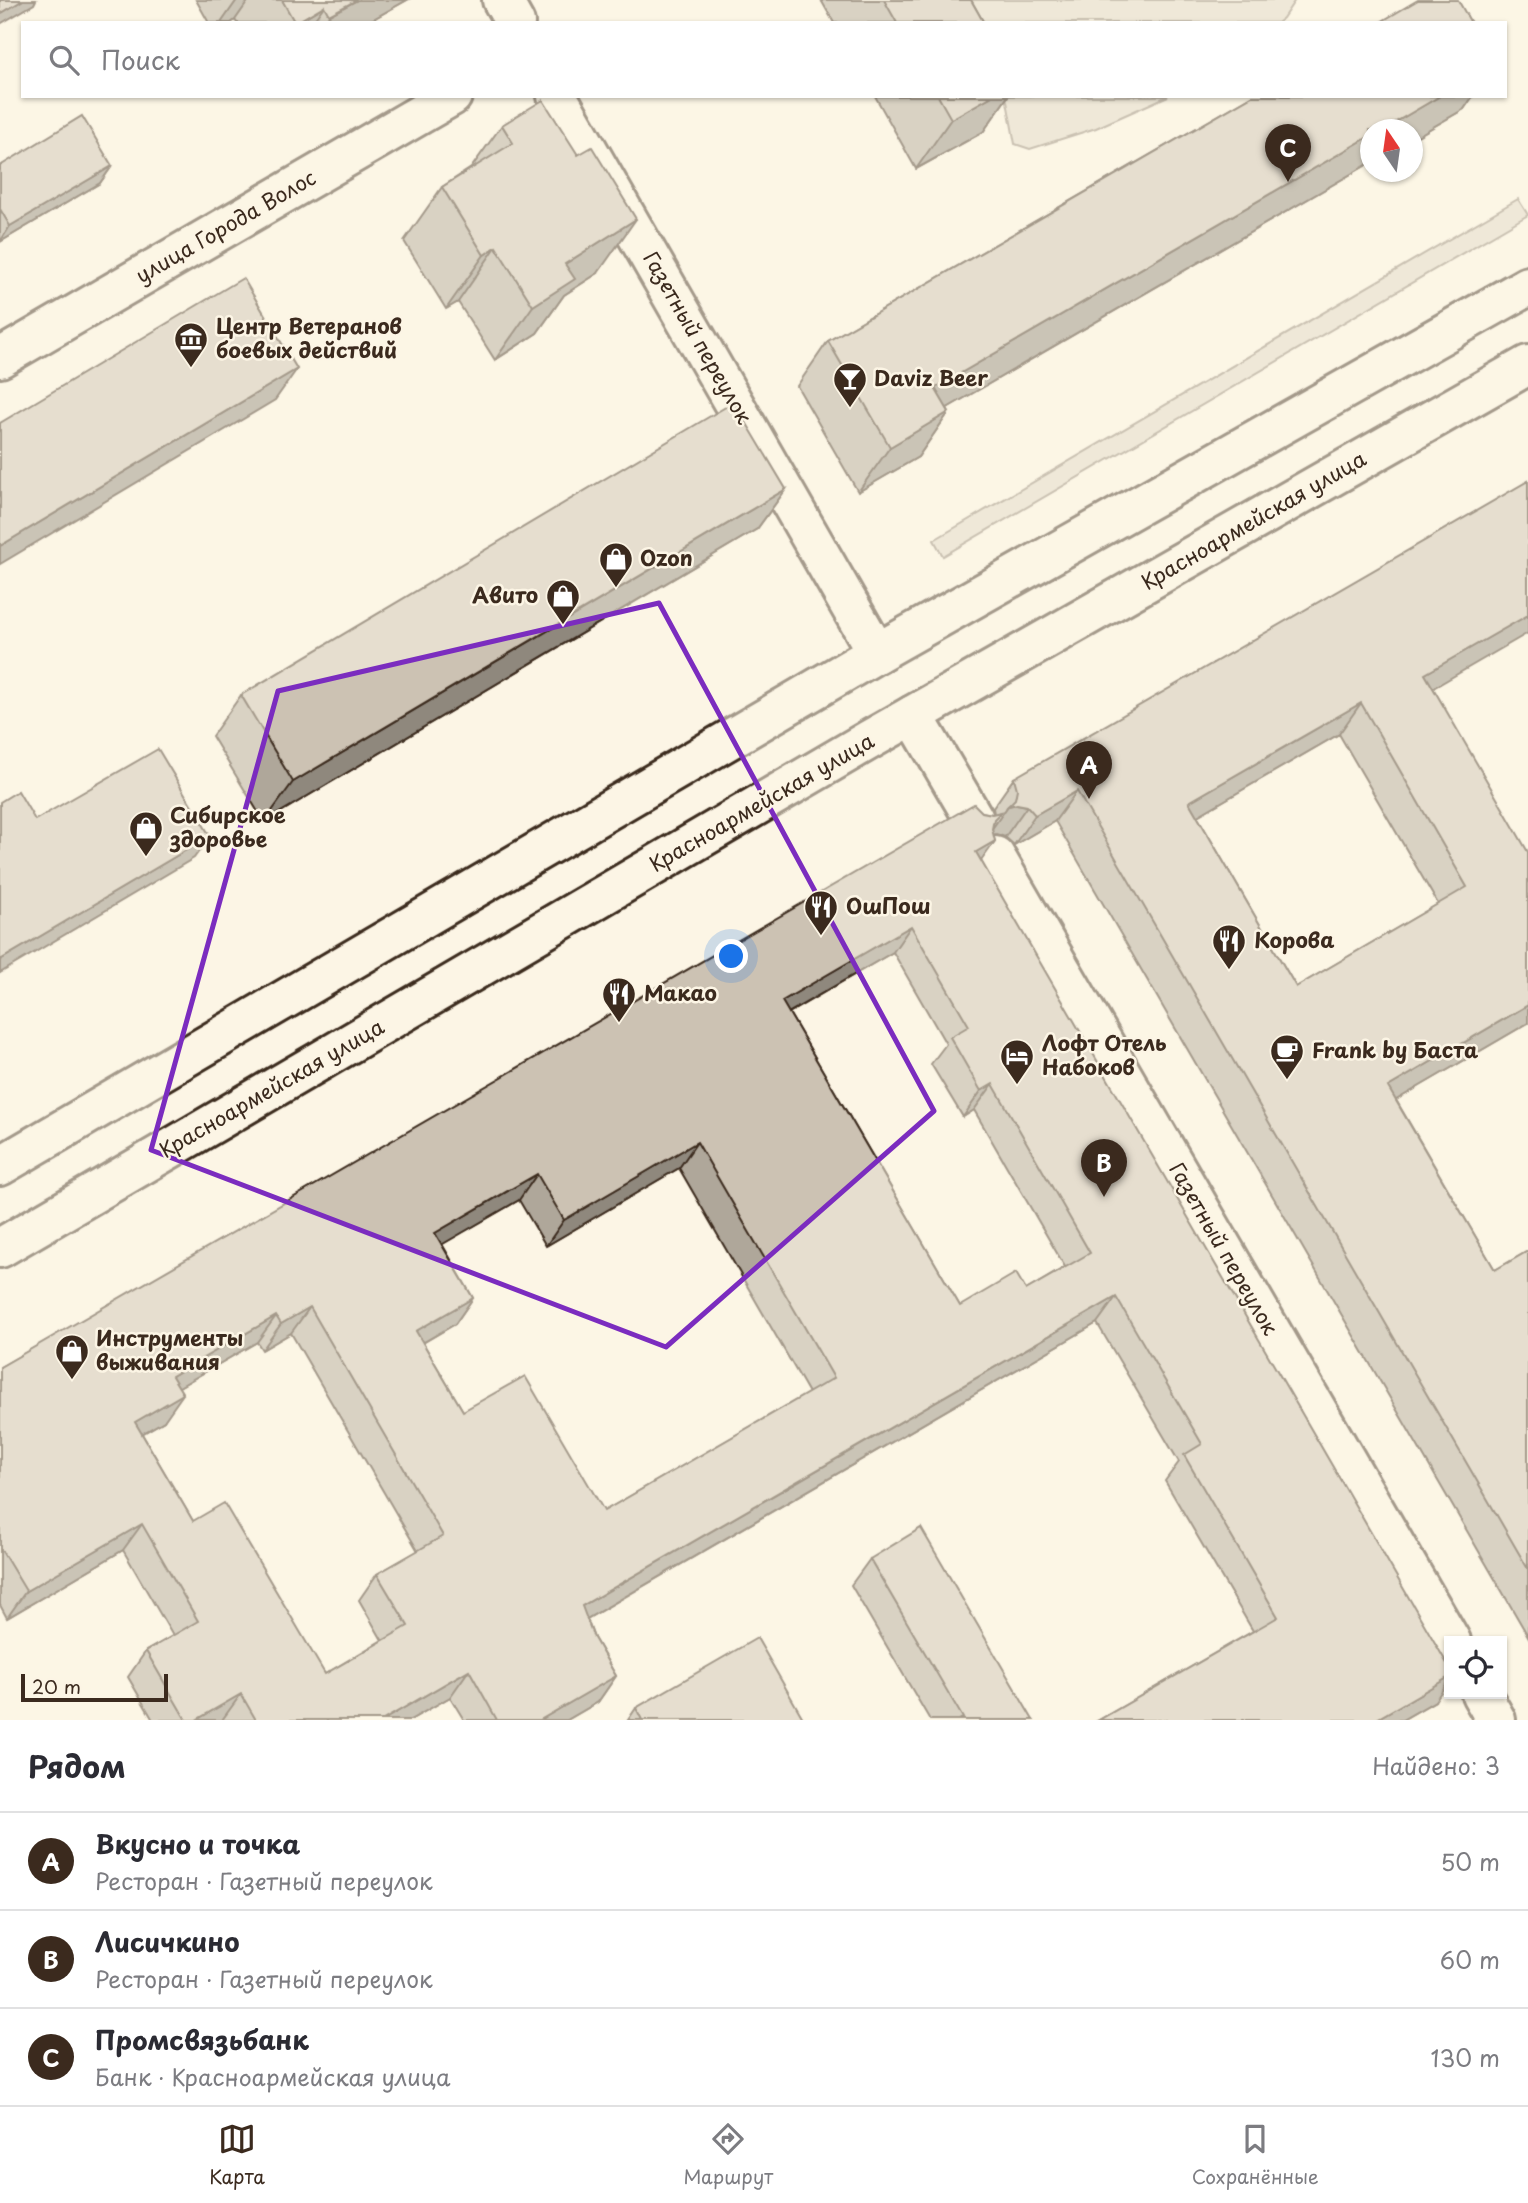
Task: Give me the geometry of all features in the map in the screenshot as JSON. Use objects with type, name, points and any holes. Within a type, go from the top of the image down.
[{"type":"main road","points":[[502,0],[514,21]]},
{"type":"main road","name":"улица Города Волос","points":[[0,358],[449,98]]},
{"type":"main road","name":"Газетный переулок","points":[[558,98],[877,653]]},
{"type":"main road","points":[[0,1166],[877,653],[1528,286]]},
{"type":"main road","name":"Красноармейская улица","points":[[0,1248],[913,715],[1528,365]]},
{"type":"main road","points":[[913,715],[974,819]]},
{"type":"main road","name":"Газетный переулок","points":[[995,856],[1448,1636]]},
{"type":"main road","points":[[1484,1699],[1496,1720]]},
{"type":"highlighted area","points":[[659,603],[934,1111],[666,1347],[151,1150],[278,691]]},
{"type":"shaded area","points":[[958,0],[1295,0],[1279,21],[974,21]]},
{"type":"shaded area","points":[[1006,98],[1164,98],[1096,128],[1030,149],[1015,144]]},
{"type":"shaded area","points":[[1518,199],[1528,215],[943,556],[934,540]]},
{"type":"building","points":[[0,0],[23,0],[0,14]]},
{"type":"building","points":[[282,0],[357,0],[329,15],[324,6],[294,21]]},
{"type":"building","points":[[884,0],[971,0],[983,21],[896,21]]},
{"type":"building","points":[[1418,0],[1458,0],[1470,21],[1382,21]]},
{"type":"building","points":[[939,98],[988,98],[951,119]]},
{"type":"building","points":[[1249,98],[1437,98],[1401,119],[1360,119],[1360,142],[935,388],[949,412],[890,447],[828,341]]},
{"type":"building","points":[[543,100],[578,155],[592,147],[636,219],[565,264],[575,279],[533,306],[496,247],[484,255],[442,187],[513,143],[502,125]]},
{"type":"building","points":[[82,116],[112,166],[10,226],[0,209],[0,166]]},
{"type":"building","points":[[243,278],[297,369],[0,546],[0,423]]},
{"type":"building","points":[[734,402],[786,489],[293,782],[241,695]]},
{"type":"building","points":[[1528,481],[1528,615],[1425,674],[1528,852],[1528,1005],[1388,1087],[1495,1270],[1528,1251],[1528,1569],[1077,791],[1035,815],[1027,806],[1008,806],[1015,799],[1017,789],[1014,778]],"holes":[[[1361,703],[1467,887],[1296,987],[1189,802]]]},
{"type":"building","points":[[158,749],[210,836],[0,960],[0,802],[18,791],[35,820]]},
{"type":"building","points":[[974,804],[982,812],[1001,812],[994,819],[992,829],[995,841],[976,852],[1444,1658],[1444,1680],[1375,1720],[1099,1720],[1278,1617],[1184,1455],[1202,1444],[1116,1297],[582,1606],[594,1638],[616,1676],[540,1720],[497,1720],[469,1670],[383,1720],[256,1720],[241,1694],[196,1720],[186,1720],[146,1651],[198,1621],[142,1524],[26,1591],[0,1548],[0,1367]],"holes":[[[911,926],[969,1026],[950,1037],[981,1091],[993,1084],[1090,1253],[1026,1290],[1016,1273],[960,1306],[782,1001]],[[697,1142],[834,1378],[604,1511],[525,1376],[463,1411],[416,1331],[473,1298],[435,1233],[537,1174],[564,1220]],[[310,1307],[443,1536],[377,1574],[408,1626],[325,1674],[224,1503],[193,1521],[135,1422],[183,1394],[172,1376],[276,1316],[281,1324]]]},
{"type":"building","points":[[921,1528],[1033,1720],[959,1720],[963,1718],[870,1559]]},
{"type":"building","points":[[757,1638],[804,1720],[642,1720],[636,1708]]},
{"type":"place","name":"Промсвязьбанк","points":[[1288,182]]},
{"type":"place","name":"Центр Ветеранов боевых действий","points":[[191,369]]},
{"type":"place","name":"Daviz Beer","points":[[850,409]]},
{"type":"place","name":"Ozon","points":[[616,589]]},
{"type":"place","name":"Авито","points":[[563,626]]},
{"type":"place","name":"Вкусно и точка","points":[[1089,799]]},
{"type":"place","name":"Сибирское здоровье","points":[[146,858]]},
{"type":"place","name":"ОшПош","points":[[821,937]]},
{"type":"place","name":"Корова","points":[[1229,971]]},
{"type":"place","name":"Макао","points":[[619,1024]]},
{"type":"place","name":"Frank by Баста","points":[[1287,1081]]},
{"type":"place","name":"Лофт Отель Набоков","points":[[1017,1086]]},
{"type":"place","name":"Лисичкино","points":[[1104,1197]]},
{"type":"place","name":"Инструменты выживания","points":[[72,1381]]}]
